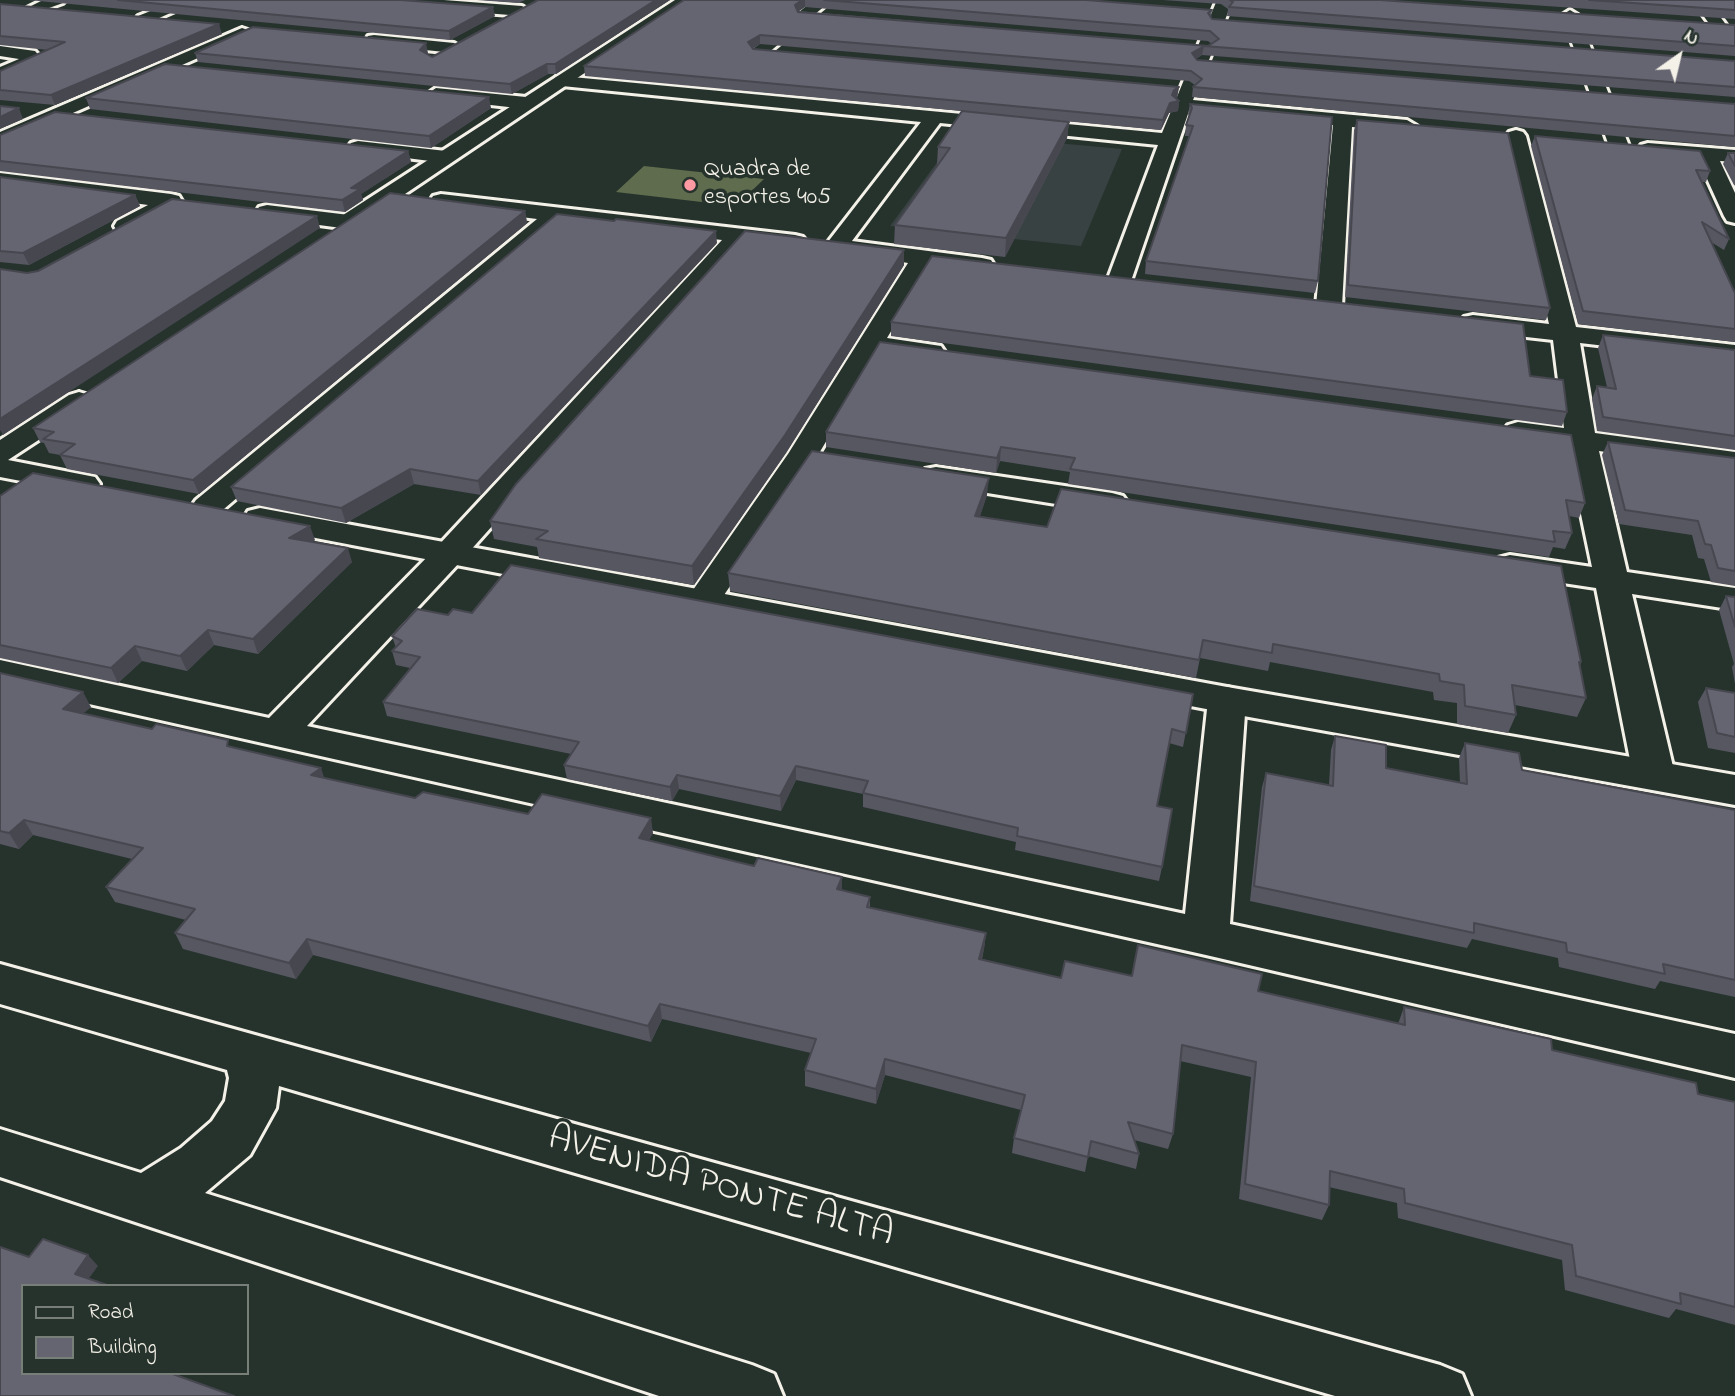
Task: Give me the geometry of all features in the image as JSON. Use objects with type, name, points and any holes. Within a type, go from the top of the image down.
[{"type":"street","points":[[58,0],[29,8],[76,12]]},
{"type":"street","points":[[185,23],[138,18],[192,0]]},
{"type":"street","points":[[386,0],[527,9],[499,24]]},
{"type":"street","points":[[326,237],[685,0]]},
{"type":"street","points":[[706,95],[824,0]]},
{"type":"street","points":[[1700,0],[1727,26]]},
{"type":"street","points":[[1119,281],[1170,140],[1182,95],[1205,55],[1220,14]]},
{"type":"street","points":[[805,15],[833,17]]},
{"type":"street","points":[[1570,15],[1583,52],[1591,94],[1619,146]]},
{"type":"street","points":[[1692,24],[1727,26]]},
{"type":"street","points":[[0,139],[253,29],[212,25]]},
{"type":"street","points":[[360,39],[460,45],[422,65]]},
{"type":"street","points":[[0,51],[29,55],[33,59],[0,74]]},
{"type":"street","points":[[760,52],[788,54]]},
{"type":"street","points":[[166,66],[206,71]]},
{"type":"street","points":[[562,81],[1170,140]]},
{"type":"street","points":[[419,92],[527,103]]},
{"type":"street","points":[[1591,94],[1626,97]]},
{"type":"street","points":[[1182,95],[1343,120],[1423,128]]},
{"type":"street","points":[[23,110],[99,119]]},
{"type":"street","points":[[836,247],[935,117]]},
{"type":"street","points":[[1329,306],[1343,120]]},
{"type":"street","points":[[1520,136],[1565,334],[1581,440],[1654,775]]},
{"type":"street","points":[[1593,144],[1735,156]]},
{"type":"street","points":[[335,145],[446,157]]},
{"type":"street","points":[[1706,154],[1735,216]]},
{"type":"street","points":[[0,179],[198,204]]},
{"type":"street","points":[[390,195],[1002,267]]},
{"type":"street","points":[[102,238],[171,201]]},
{"type":"street","points":[[239,209],[349,222]]},
{"type":"street","points":[[556,214],[194,505],[1227,700],[1735,790]]},
{"type":"street","points":[[275,734],[448,555],[740,236]]},
{"type":"street","points":[[704,600],[816,457],[871,344],[923,258]]},
{"type":"street","points":[[1093,278],[1146,284]]},
{"type":"street","points":[[1303,302],[1357,309]]},
{"type":"street","points":[[1454,320],[1735,353]]},
{"type":"street","points":[[871,344],[953,355]]},
{"type":"street","points":[[0,453],[93,391]]},
{"type":"street","points":[[1486,427],[1735,461]]},
{"type":"street","points":[[0,468],[116,490]]},
{"type":"street","points":[[912,472],[1145,508]]},
{"type":"street","points":[[1474,559],[1735,599]]},
{"type":"street","points":[[0,672],[1735,1056]]},
{"type":"street","points":[[1206,937],[1227,700]]},
{"type":"street","name":"AVENIDA PONTE ALTA","points":[[0,984],[1440,1396]]},
{"type":"street","points":[[148,1200],[200,1166],[231,1138],[250,1108],[255,1078],[247,1054]]},
{"type":"street","points":[[0,1153],[752,1396]]},
{"type":"shaded area","points":[[958,134],[1122,149],[1081,246],[890,226]]},
{"type":"green space","name":"Quadra de esportes 405","points":[[644,166],[764,179],[736,206],[616,192]]},
{"type":"building","points":[[118,0],[401,0],[493,7],[449,31]]},
{"type":"building","points":[[538,0],[656,0],[555,64],[547,64],[510,84],[195,53],[253,27],[426,43],[420,50],[432,57]]},
{"type":"building","points":[[684,0],[802,0],[795,5],[798,12],[1208,46],[1219,39],[1210,31],[824,0],[1086,0],[1212,10],[1208,13],[1212,19],[1735,61],[1735,87],[1204,46],[1192,53],[1197,60],[1735,104],[1735,136],[1193,87],[1202,79],[1191,71],[760,35],[748,42],[753,49],[1179,87],[1172,95],[1179,101],[1170,103],[1163,120],[584,66]]},
{"type":"building","points":[[1230,0],[1380,0],[1735,25],[1735,46],[1229,7],[1233,2]]},
{"type":"building","points":[[1589,0],[1735,0],[1735,10]]},
{"type":"building","points":[[0,4],[219,24],[51,95],[0,90],[0,71],[65,42],[0,36]]},
{"type":"building","points":[[165,64],[489,97],[429,136],[86,98]]},
{"type":"building","points":[[1190,104],[1332,117],[1318,281],[1146,261],[1193,126],[1186,125],[1192,108]]},
{"type":"building","points":[[0,106],[19,108],[0,117]]},
{"type":"building","points":[[962,111],[1069,122],[1006,238],[895,225],[950,148],[938,147]]},
{"type":"building","points":[[55,112],[408,151],[351,188],[360,189],[342,200],[0,161],[0,135]]},
{"type":"building","points":[[1357,120],[1508,133],[1550,308],[1348,285]]},
{"type":"building","points":[[1535,136],[1700,151],[1710,171],[1696,170],[1729,239],[1702,222],[1735,293],[1735,329],[1583,311]]},
{"type":"building","points":[[1728,153],[1735,153],[1735,166]]},
{"type":"building","points":[[0,177],[135,195],[23,253],[0,251]]},
{"type":"building","points":[[390,193],[525,211],[193,480],[60,455],[75,444],[43,439],[54,432],[33,428]]},
{"type":"building","points":[[172,199],[317,216],[0,419],[0,269],[27,273],[38,271]]},
{"type":"building","points":[[557,214],[716,231],[478,481],[410,469],[341,508],[231,487]]},
{"type":"building","points":[[745,231],[904,250],[785,435],[692,566],[536,539],[548,531],[490,521],[516,484]]},
{"type":"building","points":[[932,256],[1523,324],[1530,376],[1563,380],[1567,412],[891,322]]},
{"type":"building","points":[[1603,335],[1735,350],[1735,436],[1603,417],[1597,386],[1616,389]]},
{"type":"building","points":[[880,342],[1571,435],[1585,503],[1566,500],[1572,533],[1553,531],[1555,542],[1070,469],[1075,458],[1001,447],[997,458],[826,432]]},
{"type":"building","points":[[1608,442],[1735,458],[1735,571],[1718,568],[1711,545],[1705,544],[1698,521],[1625,510]]},
{"type":"building","points":[[812,451],[989,478],[975,516],[1047,527],[1061,489],[1561,566],[1586,698],[1512,685],[1516,715],[1465,706],[1464,685],[1440,681],[1439,674],[1273,644],[1272,653],[1203,640],[1199,660],[728,573]]},
{"type":"building","points":[[33,473],[310,526],[289,538],[348,548],[253,639],[208,630],[180,656],[135,646],[111,668],[0,645],[0,496]]},
{"type":"building","points":[[511,565],[1193,694],[1186,733],[1172,729],[1157,806],[1172,809],[1162,867],[1017,836],[1018,828],[863,793],[868,781],[796,766],[780,796],[677,775],[670,787],[564,765],[579,742],[383,702],[420,657],[392,651],[402,641],[392,636],[417,609],[448,615],[453,609],[472,613]]},
{"type":"building","points":[[1726,596],[1735,597],[1735,627]]},
{"type":"building","points":[[0,673],[83,692],[63,709],[152,729],[156,724],[228,740],[227,746],[321,768],[311,775],[415,798],[423,792],[528,814],[542,794],[651,818],[639,838],[754,866],[758,858],[842,877],[837,889],[870,897],[867,907],[986,933],[979,959],[1061,978],[1065,961],[1132,976],[1138,945],[1262,974],[1258,991],[1405,1025],[1404,1007],[1551,1039],[1552,1050],[1696,1083],[1698,1094],[1735,1102],[1735,1307],[1680,1293],[1681,1304],[1576,1276],[1572,1245],[1405,1203],[1404,1189],[1330,1171],[1329,1205],[1245,1184],[1256,1062],[1182,1045],[1173,1134],[1128,1122],[1139,1154],[1091,1141],[1088,1157],[1014,1138],[1025,1095],[885,1059],[876,1089],[805,1070],[816,1039],[660,1004],[648,1026],[307,939],[289,963],[175,933],[195,909],[106,887],[143,848],[24,820],[9,833],[0,831]]},
{"type":"building","points":[[1706,688],[1735,693],[1735,737],[1717,733]]},
{"type":"building","points":[[1335,736],[1386,745],[1386,768],[1467,784],[1465,743],[1519,753],[1522,770],[1735,810],[1735,980],[1663,964],[1665,974],[1567,952],[1566,943],[1474,923],[1474,933],[1254,886],[1266,773],[1333,786]]},
{"type":"building","points":[[43,1239],[88,1255],[75,1274],[104,1284],[21,1284],[21,1375],[176,1375],[234,1396],[0,1396],[0,1247],[29,1257]]},
{"type":"place","name":"Quadra de esportes 405","points":[[690,185]]}]
